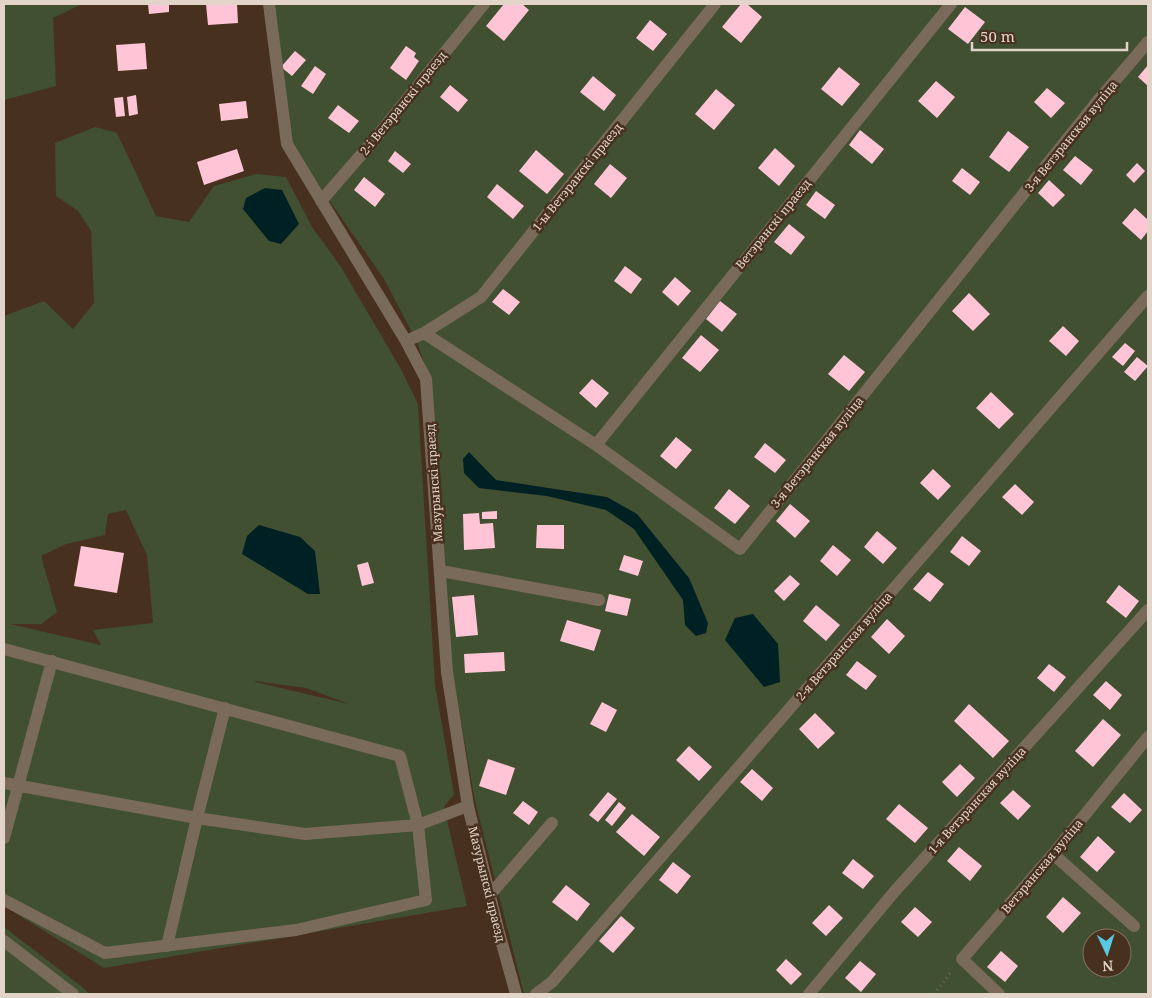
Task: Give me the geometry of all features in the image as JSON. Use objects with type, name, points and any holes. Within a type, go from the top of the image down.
[{"type":"street","name":"Мазурынскі праезд","points":[[269,4],[287,144],[406,341],[426,379],[447,672],[468,806],[516,994]]},
{"type":"street","name":"2-і Ветэранскі праезд","points":[[321,201],[374,140],[484,4]]},
{"type":"street","name":"1-ы Ветэранскі праезд","points":[[424,333],[481,297],[715,4]]},
{"type":"street","name":"Ветэранскі праезд","points":[[596,445],[951,4]]},
{"type":"street","name":"3-я Ветэранская вуліца","points":[[424,333],[596,445],[740,549],[1096,103],[1148,42]]},
{"type":"street","name":"2-я Ветэранская вуліца","points":[[536,994],[552,982],[1148,296]]},
{"type":"street","points":[[406,341],[424,333]]},
{"type":"street","points":[[441,571],[599,600]]},
{"type":"street","name":"1-я Ветэранская вуліца","points":[[809,994],[895,891],[1148,610]]},
{"type":"street","points":[[4,649],[400,756],[418,825],[426,900],[296,930],[105,954],[4,900]]},
{"type":"street","points":[[4,838],[52,661]]},
{"type":"street","points":[[167,946],[196,818],[225,708]]},
{"type":"street","name":"Ветэранская вуліца","points":[[962,959],[1053,854],[1148,737]]},
{"type":"street","points":[[4,783],[196,818],[305,834],[418,825],[468,806]]},
{"type":"street","points":[[490,896],[552,822]]},
{"type":"street","points":[[1053,854],[1134,926]]},
{"type":"street","points":[[4,941],[73,994]]},
{"type":"street","points":[[962,959],[999,994]]},
{"type":"path","points":[[934,994],[962,959]]},
{"type":"green space","points":[[4,4],[82,4],[53,18],[56,86],[4,100]]},
{"type":"green space","points":[[273,4],[1148,4],[1148,994],[524,994],[475,801],[452,670],[430,379],[417,342],[384,279],[290,144]]},
{"type":"green space","points":[[95,127],[117,133],[156,216],[189,222],[214,186],[256,174],[286,177],[312,227],[341,267],[402,371],[418,404],[435,685],[454,794],[444,807],[467,906],[104,968],[4,906],[4,316],[44,301],[73,329],[94,303],[91,231],[78,211],[56,196],[55,143]],"holes":[[[126,510],[147,555],[153,623],[93,630],[101,645],[10,624],[41,624],[57,612],[41,556],[66,544],[105,535],[108,514]],[[255,682],[306,688],[349,704]]]},
{"type":"green space","points":[[4,927],[81,986],[90,994],[4,994]]},
{"type":"water","points":[[265,188],[282,190],[299,224],[281,244],[269,241],[243,209],[246,198]]},
{"type":"water","points":[[469,452],[496,480],[607,497],[637,514],[689,578],[708,623],[706,633],[696,636],[685,625],[683,600],[634,529],[606,510],[547,496],[479,488],[464,473],[463,459]]},
{"type":"water","points":[[259,525],[300,537],[315,551],[320,594],[308,594],[242,554],[247,536]]},
{"type":"water","points":[[753,614],[778,644],[780,682],[764,687],[725,640],[735,618]]},
{"type":"building","points":[[148,4],[169,4],[169,12],[149,14]]},
{"type":"building","points":[[206,4],[237,4],[238,23],[208,25]]},
{"type":"building","points":[[504,4],[522,4],[529,10],[504,41],[486,26]]},
{"type":"building","points":[[741,4],[747,4],[762,17],[741,43],[722,27]]},
{"type":"building","points":[[965,7],[985,22],[968,44],[948,29]]},
{"type":"building","points":[[650,20],[667,34],[653,51],[636,38]]},
{"type":"building","points":[[145,43],[147,69],[118,71],[116,45]]},
{"type":"building","points":[[406,46],[416,53],[414,57],[419,61],[406,80],[390,68]]},
{"type":"building","points":[[295,51],[306,60],[292,76],[281,67]]},
{"type":"building","points":[[1148,65],[1148,86],[1138,77]]},
{"type":"building","points":[[315,66],[326,74],[313,94],[301,86]]},
{"type":"building","points":[[839,67],[860,84],[842,106],[821,89]]},
{"type":"building","points":[[593,76],[616,95],[604,111],[580,92]]},
{"type":"building","points":[[936,81],[955,97],[937,118],[918,101]]},
{"type":"building","points":[[450,85],[468,100],[458,112],[440,97]]},
{"type":"building","points":[[1047,88],[1065,103],[1051,118],[1034,102]]},
{"type":"building","points":[[716,89],[735,105],[714,130],[695,114]]},
{"type":"building","points":[[136,95],[138,114],[129,116],[127,97]]},
{"type":"building","points":[[123,97],[125,116],[116,117],[114,98]]},
{"type":"building","points":[[246,101],[248,118],[221,121],[219,104]]},
{"type":"building","points":[[338,105],[359,121],[349,133],[328,118]]},
{"type":"building","points":[[860,130],[884,149],[872,164],[849,145]]},
{"type":"building","points":[[1008,131],[1029,147],[1009,172],[989,157]]},
{"type":"building","points":[[775,148],[795,166],[779,186],[758,168]]},
{"type":"building","points":[[237,149],[244,171],[204,185],[197,162]]},
{"type":"building","points":[[536,150],[564,174],[547,194],[519,171]]},
{"type":"building","points":[[395,151],[411,164],[403,173],[388,161]]},
{"type":"building","points":[[1075,156],[1093,170],[1081,185],[1063,170]]},
{"type":"building","points":[[1137,163],[1145,171],[1134,183],[1126,175]]},
{"type":"building","points":[[610,164],[627,178],[611,198],[594,184]]},
{"type":"building","points":[[962,168],[980,182],[970,195],[952,181]]},
{"type":"building","points":[[364,177],[385,194],[375,207],[354,190]]},
{"type":"building","points":[[1049,180],[1065,195],[1053,207],[1038,193]]},
{"type":"building","points":[[497,184],[524,206],[513,219],[487,197]]},
{"type":"building","points":[[816,191],[835,205],[825,219],[806,205]]},
{"type":"building","points":[[1135,208],[1148,220],[1148,231],[1141,240],[1122,223]]},
{"type":"building","points":[[789,224],[805,237],[791,255],[774,242]]},
{"type":"building","points":[[625,266],[642,279],[631,294],[614,281]]},
{"type":"building","points":[[675,277],[691,291],[678,306],[662,292]]},
{"type":"building","points":[[503,289],[520,302],[509,315],[492,302]]},
{"type":"building","points":[[969,293],[990,314],[973,331],[952,311]]},
{"type":"building","points":[[720,301],[737,314],[722,332],[706,319]]},
{"type":"building","points":[[1063,326],[1079,341],[1066,356],[1049,341]]},
{"type":"building","points":[[701,335],[719,350],[700,372],[682,358]]},
{"type":"building","points":[[1125,343],[1135,351],[1123,366],[1112,357]]},
{"type":"building","points":[[844,355],[865,372],[849,391],[828,374]]},
{"type":"building","points":[[1137,357],[1148,366],[1135,381],[1124,372]]},
{"type":"building","points":[[592,379],[609,393],[596,408],[579,393]]},
{"type":"building","points":[[991,392],[1014,414],[999,429],[976,408]]},
{"type":"building","points":[[676,437],[692,450],[676,469],[660,456]]},
{"type":"building","points":[[765,443],[786,460],[775,473],[754,457]]},
{"type":"building","points":[[933,469],[951,486],[938,500],[920,483]]},
{"type":"building","points":[[1015,484],[1034,502],[1022,515],[1002,497]]},
{"type":"building","points":[[729,489],[750,506],[735,524],[714,508]]},
{"type":"building","points":[[790,504],[810,521],[795,538],[776,521]]},
{"type":"building","points":[[497,511],[497,519],[482,519],[482,512]]},
{"type":"building","points":[[479,513],[480,524],[493,523],[495,548],[464,550],[463,514]]},
{"type":"building","points":[[537,525],[564,525],[564,549],[536,548]]},
{"type":"building","points":[[877,531],[897,548],[883,564],[864,547]]},
{"type":"building","points":[[962,536],[981,551],[969,566],[950,552]]},
{"type":"building","points":[[833,545],[851,560],[837,576],[820,561]]},
{"type":"building","points":[[81,546],[124,553],[117,593],[74,586]]},
{"type":"building","points":[[624,555],[643,561],[638,576],[619,570]]},
{"type":"building","points":[[368,562],[374,583],[362,586],[357,565]]},
{"type":"building","points":[[928,572],[944,584],[930,602],[913,589]]},
{"type":"building","points":[[790,575],[800,584],[784,601],[774,591]]},
{"type":"building","points":[[1119,585],[1139,601],[1126,618],[1106,602]]},
{"type":"building","points":[[609,594],[631,599],[627,616],[605,611]]},
{"type":"building","points":[[474,595],[478,635],[456,637],[452,597]]},
{"type":"building","points":[[816,605],[840,625],[826,641],[803,621]]},
{"type":"building","points":[[887,619],[905,636],[889,654],[871,637]]},
{"type":"building","points":[[567,620],[601,630],[594,651],[560,641]]},
{"type":"building","points":[[504,652],[505,671],[465,673],[464,654]]},
{"type":"building","points":[[857,661],[877,676],[866,690],[846,675]]},
{"type":"building","points":[[1049,664],[1066,677],[1054,692],[1037,678]]},
{"type":"building","points":[[1106,681],[1122,695],[1110,710],[1093,695]]},
{"type":"building","points":[[602,702],[617,710],[606,732],[590,724]]},
{"type":"building","points":[[969,704],[1009,741],[993,758],[954,721]]},
{"type":"building","points":[[815,713],[835,733],[818,749],[799,729]]},
{"type":"building","points":[[1103,719],[1121,735],[1093,767],[1075,751]]},
{"type":"building","points":[[689,746],[712,767],[699,781],[676,760]]},
{"type":"building","points":[[488,759],[515,768],[506,795],[479,786]]},
{"type":"building","points":[[960,764],[975,778],[957,797],[942,782]]},
{"type":"building","points":[[752,769],[773,788],[762,801],[740,782]]},
{"type":"building","points":[[1013,790],[1031,806],[1018,820],[1000,803]]},
{"type":"building","points":[[608,792],[617,799],[598,822],[589,815]]},
{"type":"building","points":[[1124,793],[1142,810],[1130,823],[1111,807]]},
{"type":"building","points":[[523,801],[538,812],[529,825],[513,813]]},
{"type":"building","points":[[619,802],[626,808],[612,826],[605,820]]},
{"type":"building","points":[[899,804],[928,828],[915,843],[886,819]]},
{"type":"building","points":[[632,814],[660,837],[644,856],[616,832]]},
{"type":"building","points":[[1098,836],[1115,852],[1097,872],[1080,857]]},
{"type":"building","points":[[959,847],[982,866],[970,881],[947,861]]},
{"type":"building","points":[[853,859],[874,876],[863,889],[842,873]]},
{"type":"building","points":[[673,862],[691,876],[677,894],[659,880]]},
{"type":"building","points":[[566,885],[590,904],[577,921],[552,902]]},
{"type":"building","points":[[1063,897],[1081,913],[1063,933],[1046,917]]},
{"type":"building","points":[[829,905],[843,918],[826,936],[812,923]]},
{"type":"building","points":[[915,907],[932,922],[918,937],[901,922]]},
{"type":"building","points":[[621,916],[635,928],[613,953],[599,941]]},
{"type":"building","points":[[1001,951],[1018,966],[1005,982],[987,967]]},
{"type":"building","points":[[786,959],[802,974],[791,985],[776,970]]},
{"type":"building","points":[[860,961],[876,974],[861,992],[845,978]]}]
